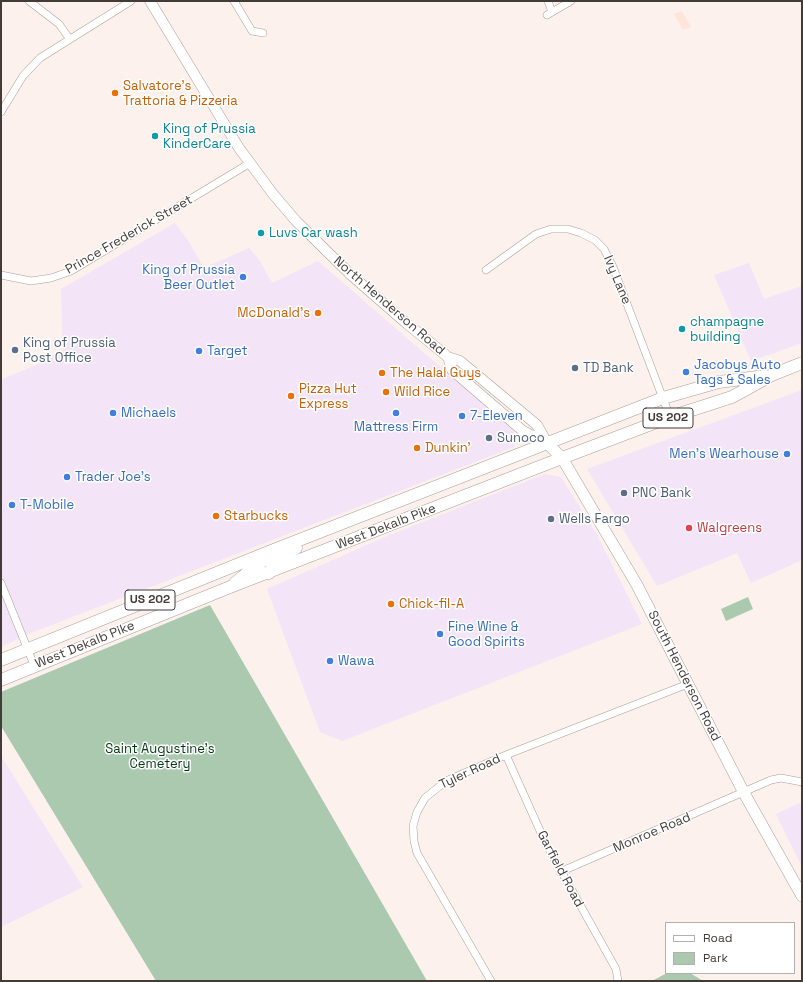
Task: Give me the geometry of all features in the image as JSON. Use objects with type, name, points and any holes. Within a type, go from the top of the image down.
[{"type":"highway","name":"West Dekalb Pike","points":[[1,680],[34,665],[562,458],[670,417],[732,397],[772,375],[802,363]]},
{"type":"highway","name":"West Dekalb Pike","points":[[1,660],[272,551],[663,398],[719,382],[772,375]]},
{"type":"highway","points":[[269,573],[277,559],[326,530]]},
{"type":"highway","points":[[230,588],[264,560],[272,551]]},
{"type":"main road","name":"North Henderson Road","points":[[150,1],[250,163],[296,221],[321,247],[356,279],[448,357],[460,360],[537,425],[547,443],[562,458]]},
{"type":"main road","name":"South Henderson Road","points":[[562,458],[637,585],[744,793],[802,896]]},
{"type":"street","points":[[29,1],[58,24],[69,38]]},
{"type":"street","points":[[1,112],[17,85],[31,66],[49,51],[69,38],[132,1]]},
{"type":"street","points":[[234,1],[252,31],[263,34]]},
{"type":"street","points":[[548,1],[549,13],[571,1]]},
{"type":"street","name":"Prince Frederick Street","points":[[1,275],[31,281],[52,278],[72,271],[250,163]]},
{"type":"street","name":"Ivy Lane","points":[[486,270],[536,234],[551,229],[568,229],[581,233],[595,240],[604,249],[613,267],[670,417]]},
{"type":"street","points":[[1,583],[34,665]]},
{"type":"street","name":"Tyler Road","points":[[491,981],[424,868],[414,841],[413,826],[417,812],[425,798],[446,780],[688,684]]},
{"type":"street","name":"Garfield Road","points":[[506,755],[560,872],[616,969],[618,981]]},
{"type":"street","name":"Monroe Road","points":[[560,872],[771,780],[781,778],[802,782]]},
{"type":"shaded area","points":[[682,11],[691,27],[683,30],[674,14]]},
{"type":"shaded area","points":[[175,223],[189,242],[204,268],[249,248],[260,261],[272,283],[318,261],[514,431],[516,440],[514,447],[28,634],[1,647],[1,380],[63,353],[61,289]]},
{"type":"shaded area","points":[[749,263],[764,299],[802,286],[802,343],[751,361],[714,275]]},
{"type":"shaded area","points":[[802,390],[802,560],[751,583],[737,553],[657,586],[587,469]]},
{"type":"shaded area","points":[[545,474],[561,477],[597,535],[642,624],[342,741],[320,732],[267,589],[387,536]]},
{"type":"shaded area","points":[[1,756],[83,887],[1,927]]},
{"type":"shaded area","points":[[802,802],[802,867],[776,814]]},
{"type":"green space","points":[[748,597],[753,609],[726,621],[721,609]]},
{"type":"green space","name":"Saint Augustine's Cemetery","points":[[210,605],[427,981],[156,981],[1,726],[1,692]]},
{"type":"green space","points":[[665,974],[692,974],[703,981],[652,981]]},
{"type":"place","name":"Salvatore’s Trattoria & Pizzeria","points":[[115,93]]},
{"type":"place","name":"King of Prussia KinderCare","points":[[155,136]]},
{"type":"place","name":"Luvs Car wash","points":[[261,233]]},
{"type":"place","name":"King of Prussia Beer Outlet","points":[[243,277]]},
{"type":"place","name":"McDonald's","points":[[318,313]]},
{"type":"place","name":"champagne building","points":[[682,329]]},
{"type":"place","name":"King of Prussia Post Office","points":[[15,350]]},
{"type":"place","name":"Target","points":[[199,351]]},
{"type":"place","name":"TD Bank","points":[[575,368]]},
{"type":"place","name":"Jacobys Auto Tags & Sales","points":[[686,372]]},
{"type":"place","name":"The Halal Guys","points":[[382,373]]},
{"type":"place","name":"Wild Rice","points":[[386,392]]},
{"type":"place","name":"Pizza Hut Express","points":[[291,396]]},
{"type":"place","name":"Michaels","points":[[113,413]]},
{"type":"place","name":"Mattress Firm","points":[[396,413]]},
{"type":"place","name":"7-Eleven","points":[[462,416]]},
{"type":"place","name":"Sunoco","points":[[489,438]]},
{"type":"place","name":"Dunkin'","points":[[417,448]]},
{"type":"place","name":"Men's Wearhouse","points":[[787,454]]},
{"type":"place","name":"Trader Joe's","points":[[67,477]]},
{"type":"place","name":"PNC Bank","points":[[624,493]]},
{"type":"place","name":"T-Mobile","points":[[12,505]]},
{"type":"place","name":"Starbucks","points":[[216,516]]},
{"type":"place","name":"Wells Fargo","points":[[551,519]]},
{"type":"place","name":"Walgreens","points":[[689,528]]},
{"type":"place","name":"Chick-fil-A","points":[[391,604]]},
{"type":"place","name":"Fine Wine & Good Spirits","points":[[440,634]]},
{"type":"place","name":"Wawa","points":[[330,661]]}]
